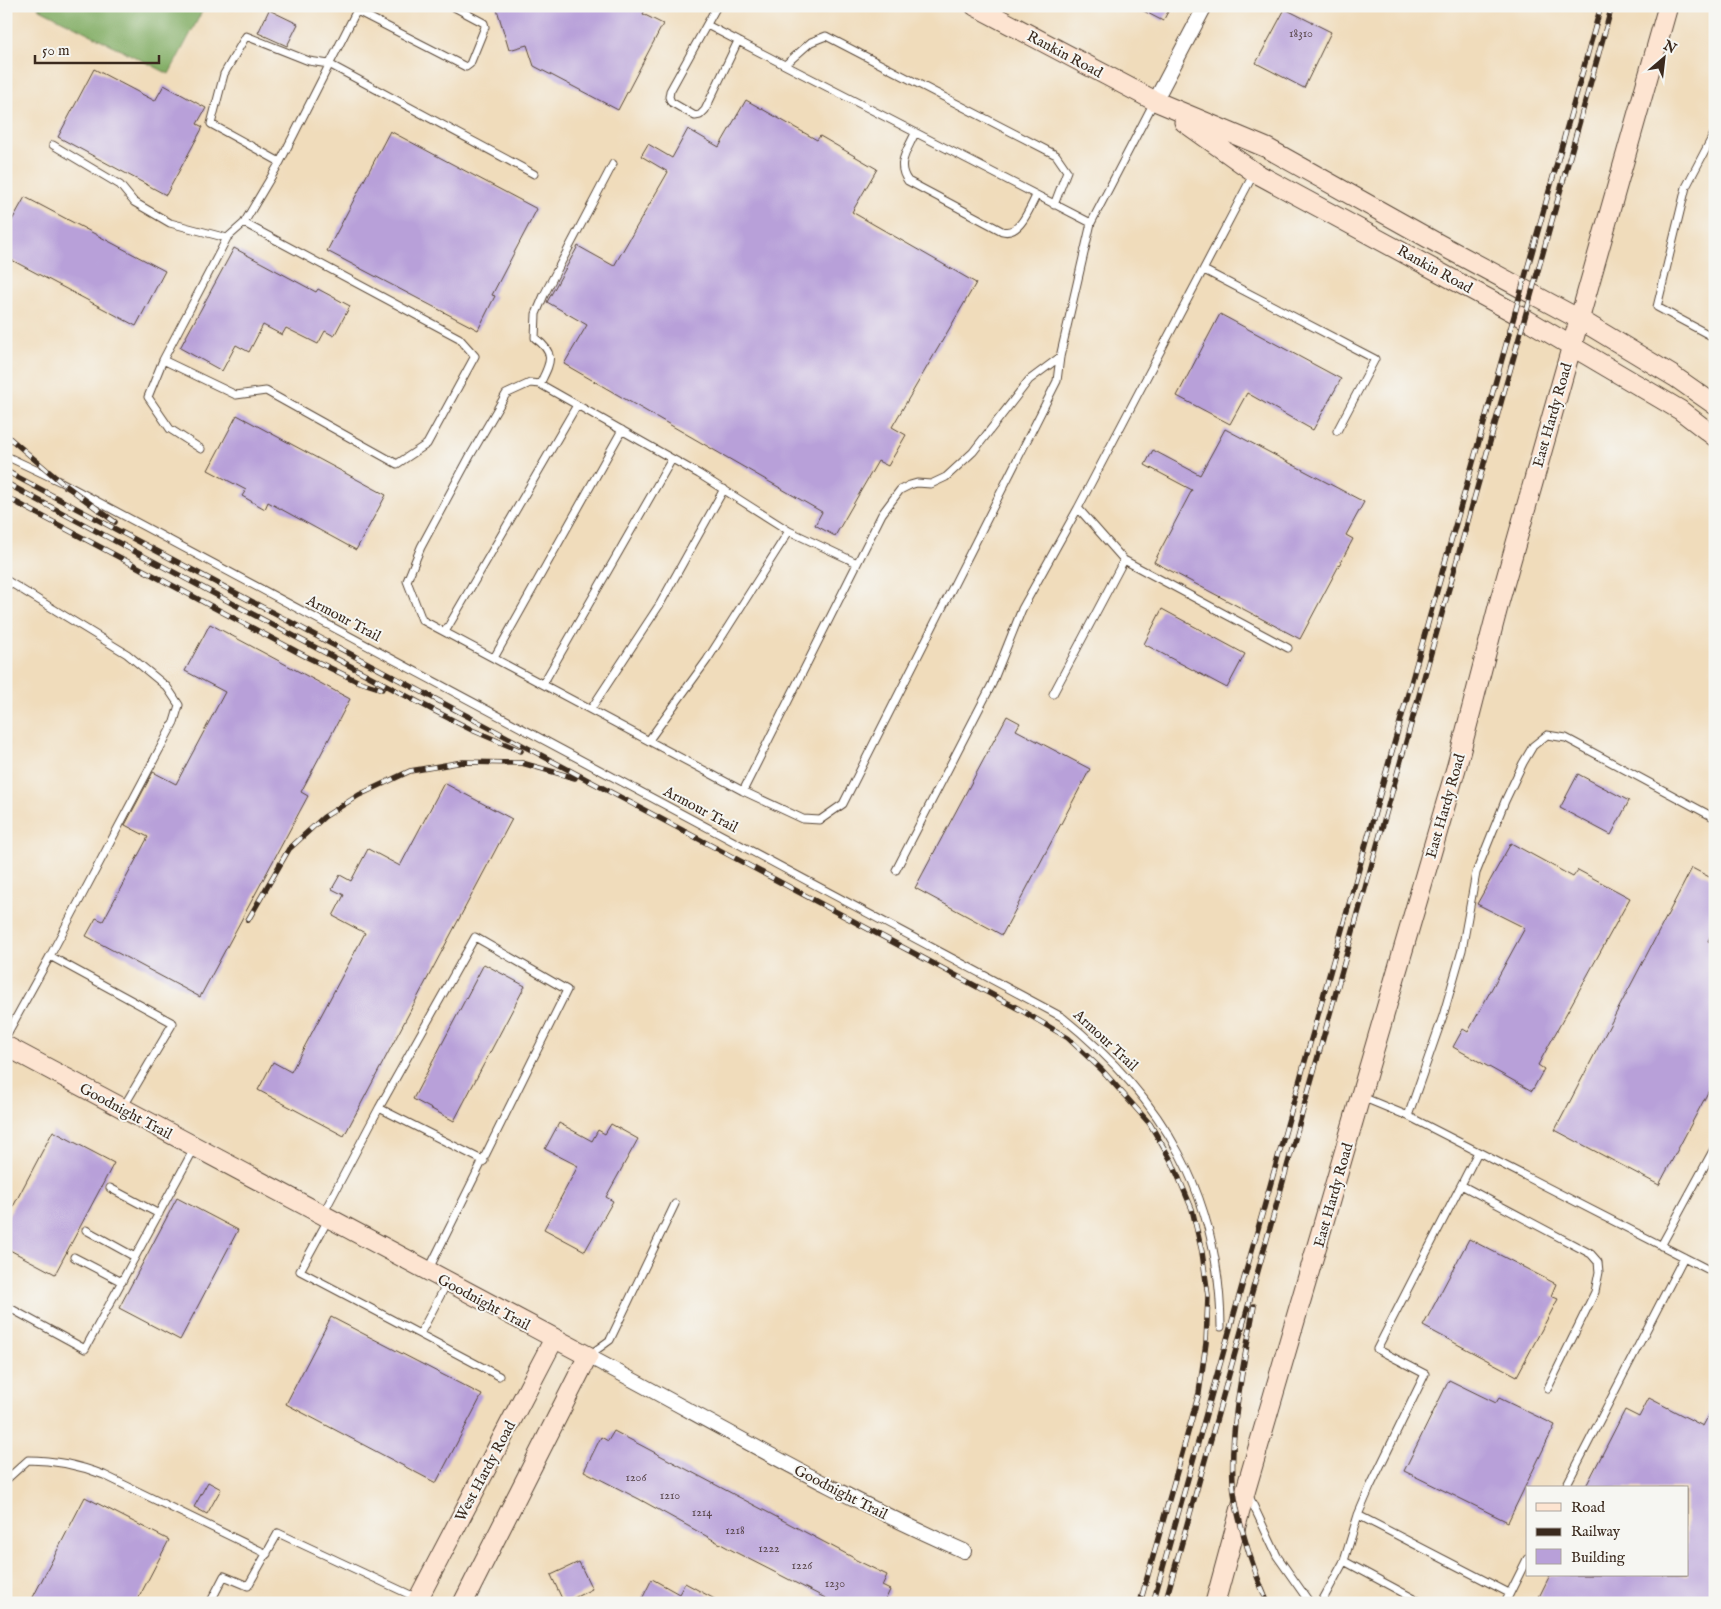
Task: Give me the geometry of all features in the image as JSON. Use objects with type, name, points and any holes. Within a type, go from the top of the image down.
[{"type":"main road","name":"East Hardy Road","points":[[1215,1603],[1246,1489],[1362,1097],[1457,765],[1499,603],[1668,6]]},
{"type":"main road","name":"Rankin Road","points":[[982,8],[1155,101],[1267,148],[1437,243],[1579,319],[1675,377],[1715,405]]},
{"type":"main road","name":"Rankin Road","points":[[1155,101],[1254,172],[1524,318],[1680,410],[1715,437]]},
{"type":"main road","name":"Goodnight Trail","points":[[6,1046],[588,1356]]},
{"type":"main road","name":"West Hardy Road","points":[[417,1601],[554,1339]]},
{"type":"main road","points":[[463,1603],[588,1356]]},
{"type":"street","points":[[1155,101],[1206,6]]},
{"type":"street","name":"Goodnight Trail","points":[[588,1356],[798,1470],[912,1528],[964,1551]]},
{"type":"lane","points":[[201,449],[170,429],[148,397],[163,360],[228,238],[244,223],[280,162],[358,8],[466,67],[470,64],[485,27],[484,23],[452,6]]},
{"type":"lane","points":[[717,6],[670,91],[669,97],[671,102],[695,116],[700,115],[705,110],[738,41]]},
{"type":"lane","points":[[707,25],[1091,224]]},
{"type":"lane","points":[[280,162],[211,124],[224,74],[246,36],[309,61],[329,64],[534,174]]},
{"type":"lane","points":[[785,65],[811,42],[826,36],[1056,155],[1067,171],[1054,205]]},
{"type":"lane","points":[[858,563],[789,531],[724,489],[622,430],[540,384],[530,383],[506,394],[421,547],[407,581],[422,620],[743,791],[803,819],[820,820],[842,804],[1057,382],[1060,357],[1091,224],[1155,101]]},
{"type":"lane","points":[[1715,132],[1686,187],[1657,307],[1715,338]]},
{"type":"lane","points":[[915,133],[902,163],[903,174],[908,181],[1002,231],[1015,230],[1020,225],[1036,196]]},
{"type":"lane","points":[[53,145],[120,185],[134,202],[170,223],[228,238]]},
{"type":"lane","points":[[540,384],[549,364],[549,354],[546,346],[535,338],[536,314],[612,164]]},
{"type":"lane","points":[[896,870],[992,684],[1022,609],[1078,508],[1254,172]]},
{"type":"lane","points":[[163,360],[236,395],[266,392],[397,464],[427,444],[475,356],[459,338],[244,223]]},
{"type":"lane","points":[[1204,270],[1375,359],[1337,431]]},
{"type":"lane","points":[[743,791],[882,514],[900,490],[917,483],[931,484],[946,477],[973,452],[1029,380],[1060,357]]},
{"type":"lane","points":[[445,632],[577,405]]},
{"type":"lane","points":[[494,658],[622,430]]},
{"type":"lane","name":"Armour Trail","points":[[6,456],[70,487],[1062,1017],[1086,1037],[1131,1081],[1162,1123],[1175,1145],[1198,1193],[1213,1245],[1218,1272],[1221,1328]]},
{"type":"lane","points":[[543,684],[672,459]]},
{"type":"lane","points":[[591,709],[660,604],[724,489]]},
{"type":"lane","points":[[1078,508],[1124,560],[1288,648]]},
{"type":"lane","points":[[650,740],[707,660],[789,531]]},
{"type":"lane","points":[[1053,694],[1124,560]]},
{"type":"lane","points":[[6,580],[126,654],[167,687],[179,705],[174,722],[6,1036]]},
{"type":"lane","points":[[1408,1116],[1443,1016],[1462,950],[1476,873],[1505,801],[1533,746],[1547,735],[1566,738],[1715,818]]},
{"type":"lane","points":[[428,1272],[567,990],[475,937],[379,1108],[300,1271],[499,1376]]},
{"type":"lane","points":[[50,956],[173,1023],[123,1109]]},
{"type":"lane","points":[[1362,1097],[1408,1116],[1715,1274]]},
{"type":"lane","points":[[379,1108],[484,1161]]},
{"type":"lane","points":[[6,1306],[85,1349],[195,1147]]},
{"type":"lane","points":[[1661,1246],[1715,1147]]},
{"type":"lane","points":[[1321,1603],[1344,1561],[1358,1515],[1424,1374],[1377,1349],[1478,1152]]},
{"type":"lane","points":[[1461,1185],[1591,1254],[1598,1262],[1599,1272],[1595,1292],[1548,1388]]},
{"type":"lane","points":[[110,1188],[158,1214]]},
{"type":"lane","points":[[588,1356],[610,1340],[675,1204]]},
{"type":"lane","points":[[86,1230],[135,1257]]},
{"type":"lane","points":[[74,1257],[122,1282]]},
{"type":"lane","points":[[1566,1486],[1684,1257]]},
{"type":"lane","points":[[420,1334],[447,1282]]},
{"type":"lane","points":[[6,1480],[28,1460],[51,1460],[82,1466],[267,1554]]},
{"type":"lane","points":[[1246,1489],[1277,1556],[1310,1603]]},
{"type":"lane","points":[[1358,1515],[1509,1593]]},
{"type":"lane","points":[[210,1603],[224,1576],[248,1586],[278,1533],[417,1601]]},
{"type":"lane","points":[[1344,1561],[1422,1603]]},
{"type":"lane","points":[[1505,1603],[1526,1561]]},
{"type":"green space","points":[[39,6],[205,6],[169,74],[38,8]]},
{"type":"building","points":[[496,6],[647,6],[643,14],[663,24],[618,110],[534,66],[527,45],[509,50]]},
{"type":"building","points":[[1134,6],[1171,6],[1163,21]]},
{"type":"building","points":[[1285,9],[1331,32],[1304,88],[1256,63]]},
{"type":"building","points":[[269,10],[298,24],[287,46],[258,33]]},
{"type":"building","points":[[94,69],[155,101],[164,85],[206,108],[197,124],[203,127],[166,195],[58,137]]},
{"type":"building","points":[[746,100],[817,140],[820,136],[877,169],[852,212],[976,283],[892,427],[906,435],[888,466],[878,461],[835,536],[815,525],[822,512],[564,364],[587,325],[547,302],[578,246],[614,266],[668,172],[641,156],[648,144],[672,158],[688,129],[719,147]]},
{"type":"building","points":[[390,131],[537,209],[492,295],[495,296],[478,330],[327,251]]},
{"type":"building","points":[[25,197],[165,271],[136,326],[6,257],[6,231]]},
{"type":"building","points":[[234,248],[316,292],[318,289],[350,306],[334,336],[325,331],[318,344],[286,328],[282,335],[263,325],[249,352],[236,345],[222,371],[180,348]]},
{"type":"building","points":[[1220,314],[1341,379],[1313,430],[1247,393],[1230,424],[1177,396]]},
{"type":"building","points":[[237,415],[386,495],[356,550],[268,502],[265,509],[242,496],[246,490],[208,470]]},
{"type":"building","points":[[1225,429],[1364,502],[1346,535],[1353,539],[1300,639],[1154,562],[1192,490],[1145,465],[1153,450],[1200,475]]},
{"type":"building","points":[[1162,609],[1245,654],[1227,688],[1144,644]]},
{"type":"building","points":[[210,624],[350,699],[301,792],[308,796],[200,997],[86,936],[96,918],[103,921],[148,837],[125,825],[153,772],[176,784],[225,692],[185,671]]},
{"type":"building","points":[[1007,716],[1020,723],[1016,730],[1090,769],[1002,935],[915,888]]},
{"type":"building","points":[[1578,774],[1629,801],[1611,835],[1560,808]]},
{"type":"building","points":[[444,783],[512,819],[344,1136],[258,1090],[273,1062],[291,1072],[365,933],[333,916],[344,895],[332,889],[340,875],[351,881],[368,849],[400,866]]},
{"type":"building","points":[[1511,843],[1573,877],[1578,870],[1630,898],[1538,1065],[1544,1069],[1532,1091],[1453,1047],[1463,1029],[1468,1032],[1525,928],[1477,904]]},
{"type":"building","points":[[1692,868],[1715,880],[1715,927],[1708,941],[1715,945],[1715,1079],[1659,1185],[1555,1130]]},
{"type":"building","points":[[484,964],[525,986],[454,1121],[413,1099]]},
{"type":"building","points":[[559,1123],[592,1141],[598,1130],[605,1134],[611,1124],[638,1139],[606,1197],[613,1201],[585,1251],[544,1229],[578,1166],[545,1149]]},
{"type":"building","points":[[53,1131],[114,1163],[55,1274],[6,1248],[6,1220]]},
{"type":"building","points":[[177,1198],[238,1230],[180,1340],[119,1308]]},
{"type":"building","points":[[1469,1239],[1556,1284],[1551,1296],[1558,1299],[1517,1376],[1423,1326]]},
{"type":"building","points":[[331,1317],[482,1395],[436,1483],[286,1404]]},
{"type":"building","points":[[1449,1380],[1496,1403],[1499,1398],[1555,1425],[1508,1522],[1404,1471]]},
{"type":"building","points":[[1649,1398],[1703,1426],[1715,1403],[1715,1603],[1536,1603],[1550,1576],[1688,1576],[1688,1486],[1586,1486],[1625,1410],[1639,1417]]},
{"type":"building","points":[[614,1431],[887,1575],[882,1586],[890,1590],[884,1603],[835,1603],[584,1471],[601,1437],[608,1441]]},
{"type":"building","points":[[208,1482],[221,1489],[207,1514],[194,1507]]},
{"type":"building","points":[[85,1497],[169,1540],[136,1603],[30,1603]]},
{"type":"building","points":[[579,1562],[592,1589],[564,1603],[551,1575]]},
{"type":"building","points":[[652,1579],[679,1594],[685,1583],[722,1603],[640,1603]]},
{"type":"railway","points":[[1153,1603],[1601,6]]},
{"type":"railway","points":[[1165,1603],[1612,6]]},
{"type":"railway","points":[[6,435],[61,482],[115,522]]},
{"type":"railway","points":[[6,471],[1019,1009],[1068,1038],[1102,1070],[1150,1124],[1172,1162],[1192,1209],[1202,1252],[1208,1296],[1206,1343],[1199,1393],[1140,1603]]},
{"type":"railway","points":[[6,483],[431,709],[472,730],[521,751]]},
{"type":"railway","points":[[6,497],[305,656],[357,681],[382,689]]},
{"type":"railway","points":[[248,920],[289,849],[324,817],[359,795],[410,771],[463,762],[522,763],[575,778]]},
{"type":"railway","points":[[1254,1306],[1236,1416],[1233,1483],[1237,1510],[1244,1536],[1262,1591],[1268,1603]]}]
